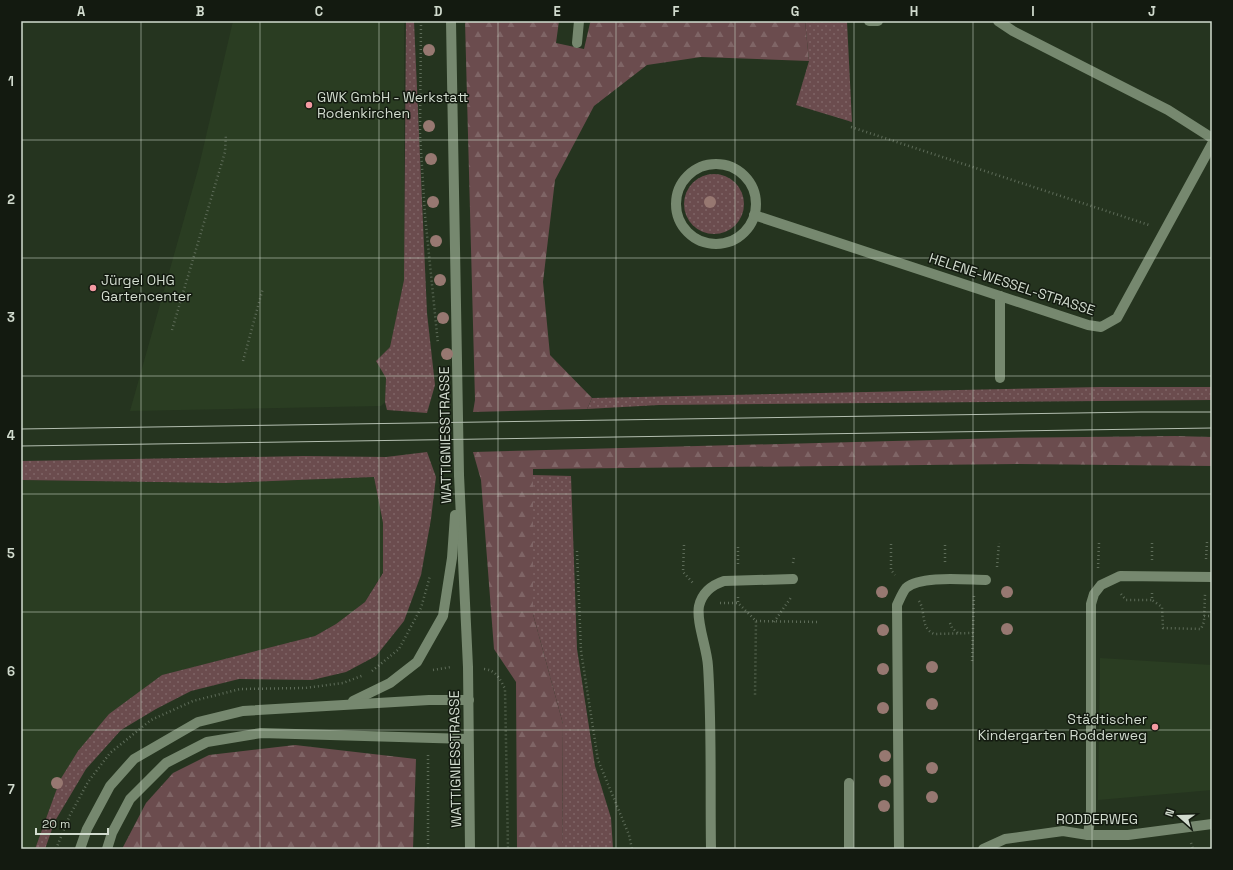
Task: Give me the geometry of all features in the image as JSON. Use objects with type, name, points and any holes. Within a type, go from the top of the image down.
[{"type":"street","name":"WATTIGNIESSTRASSE","points":[[451,21],[458,475],[468,667],[470,849]]},
{"type":"street","points":[[577,43],[579,21]]},
{"type":"street","points":[[869,21],[878,21]]},
{"type":"street","points":[[998,21],[1168,110],[1212,138]]},
{"type":"street","name":"HELENE-WESSEL-STRASSE","points":[[754,215],[1088,325],[1101,327],[1116,318],[1212,144]]},
{"type":"street","points":[[707,165],[726,165],[738,170],[747,178],[753,190],[756,202],[754,215],[748,227],[739,237],[726,242],[713,244],[699,240],[688,233],[680,222],[676,208],[677,195],[682,183],[690,173],[707,165]]},
{"type":"street","points":[[1000,296],[1000,378]]},
{"type":"street","points":[[347,704],[390,683],[417,662],[443,616],[452,558],[458,475]]},
{"type":"street","points":[[1088,835],[1090,812],[1091,604],[1094,594],[1101,585],[1120,576],[1212,577]]},
{"type":"street","points":[[711,849],[708,671],[699,613],[700,605],[704,594],[714,584],[738,580],[793,579]]},
{"type":"street","points":[[899,849],[897,605],[907,588],[918,582],[986,580]]},
{"type":"street","points":[[80,849],[88,829],[110,786],[134,759],[198,722],[243,711],[429,700],[469,700]]},
{"type":"street","points":[[107,849],[112,833],[130,799],[166,764],[207,742],[261,733],[468,739]]},
{"type":"street","points":[[849,783],[849,849]]},
{"type":"street","name":"RODDERWEG","points":[[983,849],[1005,839],[1064,831],[1088,835],[1128,835],[1212,824]]},
{"type":"path","points":[[421,21],[420,135],[425,215],[438,348]]},
{"type":"path","points":[[852,127],[1164,230]]},
{"type":"path","points":[[172,330],[225,152],[226,134]]},
{"type":"path","points":[[243,361],[263,288]]},
{"type":"path","points":[[945,543],[945,569],[974,595],[972,661]]},
{"type":"path","points":[[738,544],[738,603],[756,621],[819,622]]},
{"type":"path","points":[[891,544],[891,570],[923,608],[925,625],[929,632],[934,634],[973,633]]},
{"type":"path","points":[[577,551],[581,651],[598,760],[629,835],[632,849]]},
{"type":"path","points":[[56,849],[70,815],[88,782],[110,753],[151,720],[193,701],[240,689],[305,688],[343,683],[372,671],[399,649],[421,608],[432,570]]},
{"type":"path","points":[[1204,616],[1212,616]]},
{"type":"path","points":[[755,696],[756,621]]},
{"type":"path","points":[[950,623],[952,628],[958,633]]},
{"type":"path","points":[[428,671],[443,667],[490,669],[499,676],[505,689],[508,849]]},
{"type":"path","points":[[428,738],[428,849]]},
{"type":"shaded area","points":[[233,21],[404,21],[404,280],[390,347],[376,361],[386,377],[385,402],[381,406],[130,411],[199,166]]},
{"type":"shaded area","points":[[374,477],[383,523],[383,572],[365,602],[336,624],[315,636],[162,675],[60,780],[35,849],[21,849],[21,480],[224,483]]},
{"type":"shaded area","name":"Städtischer Kindergarten Rodderweg","points":[[1100,658],[1212,665],[1212,790],[1098,800]]},
{"type":"green space","points":[[406,21],[414,21],[427,313],[435,385],[427,413],[387,410],[385,402],[386,378],[376,361],[390,347],[404,280]]},
{"type":"green space","points":[[465,21],[559,21],[556,43],[584,49],[590,23],[593,21],[805,21],[809,61],[701,57],[647,65],[594,106],[555,180],[543,282],[550,355],[592,398],[587,409],[473,412],[475,400]]},
{"type":"green space","points":[[805,21],[847,22],[852,122],[796,105],[809,61]]},
{"type":"green space","points":[[708,174],[720,174],[736,182],[742,192],[744,204],[742,216],[736,226],[720,234],[708,234],[692,226],[684,210],[684,198],[692,182]]},
{"type":"green space","points":[[1100,387],[1212,387],[1212,400],[659,405],[587,409],[592,398]]},
{"type":"green space","points":[[1212,437],[1212,466],[1018,464],[533,469],[533,614],[563,724],[562,849],[517,849],[516,682],[494,649],[481,480],[473,452],[1005,438]]},
{"type":"green space","points":[[427,452],[436,477],[431,519],[421,575],[404,621],[376,656],[346,672],[312,680],[239,679],[191,691],[156,709],[121,730],[86,769],[55,821],[45,849],[35,849],[60,780],[78,751],[109,714],[162,675],[315,636],[336,624],[365,602],[383,573],[383,523],[374,477],[224,483],[21,480],[21,461],[304,456],[386,457]]},
{"type":"green space","points":[[533,475],[571,476],[577,649],[595,766],[611,818],[613,849],[562,849],[563,724],[533,614]]},
{"type":"green space","points":[[295,745],[416,759],[413,849],[122,849],[146,803],[173,773],[209,755]]},
{"type":"tram line","points":[[21,429],[1212,412]]},
{"type":"tram line","points":[[21,446],[1212,428]]},
{"type":"place","name":"GWK GmbH - Werkstatt Rodenkirchen","points":[[309,105]]},
{"type":"place","name":"Jürgel OHG Gartencenter","points":[[93,288]]},
{"type":"place","name":"Städtischer Kindergarten Rodderweg","points":[[1155,727]]}]
